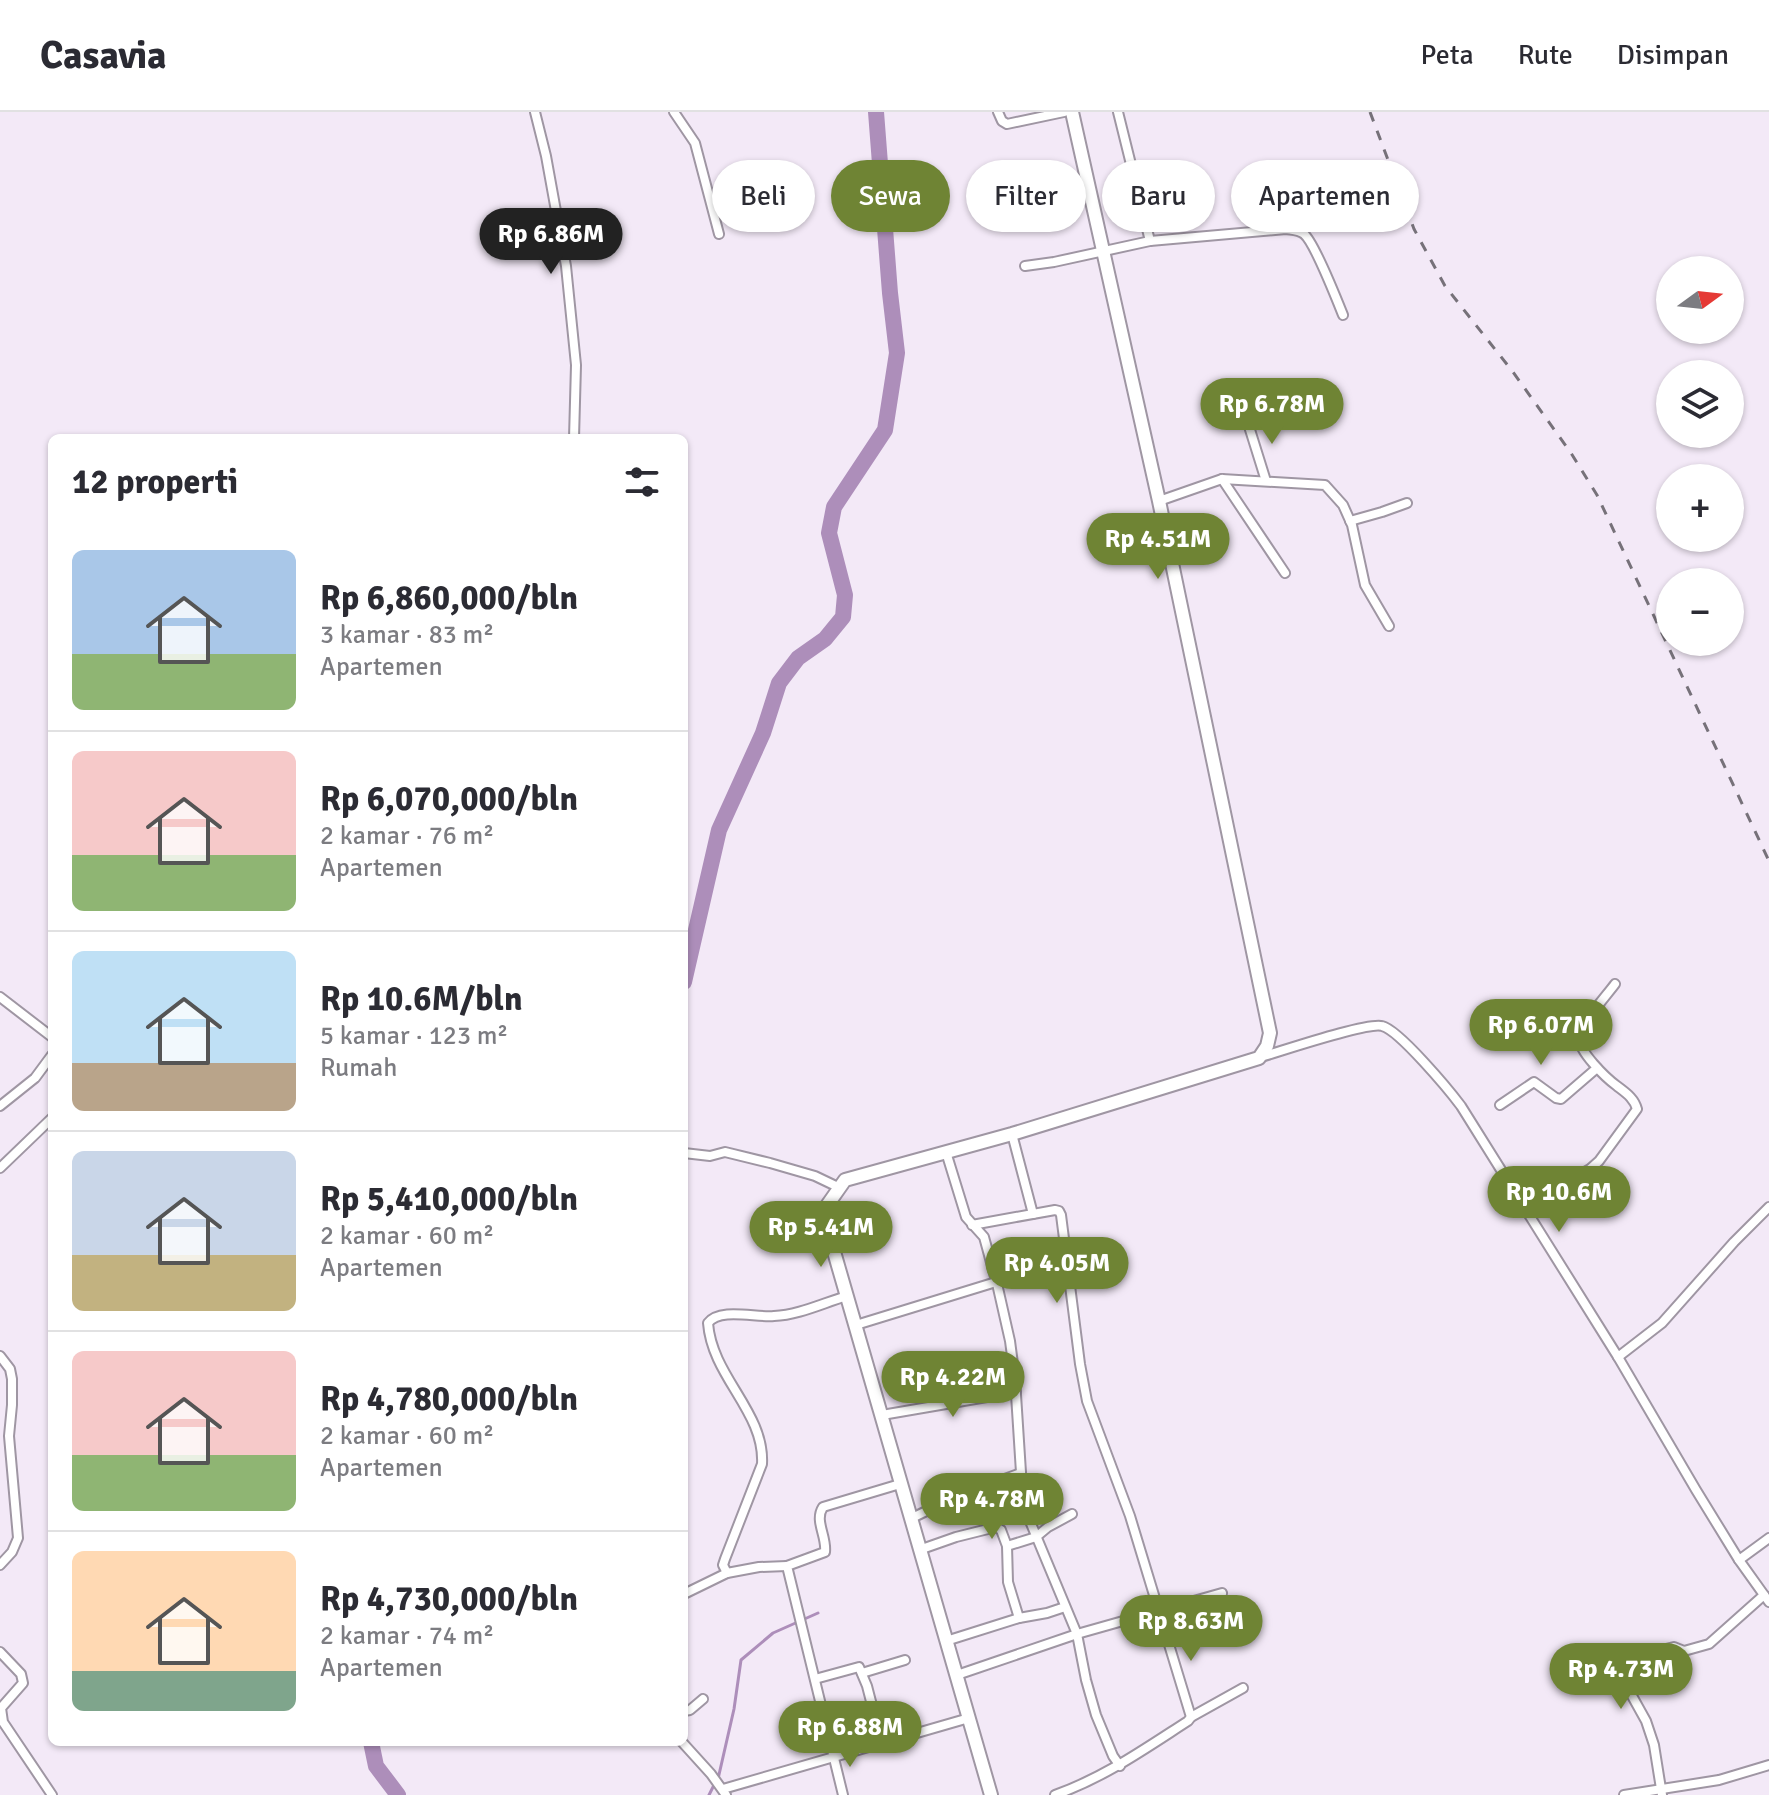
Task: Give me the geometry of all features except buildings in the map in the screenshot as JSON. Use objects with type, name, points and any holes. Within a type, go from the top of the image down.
[{"type":"street","points":[[535,112],[566,266],[576,365],[574,434]]},
{"type":"street","points":[[674,112],[695,143],[719,234]]},
{"type":"street","points":[[998,112],[1004,124],[1064,112]]},
{"type":"street","points":[[1072,112],[1159,501],[1269,1026],[1267,1046],[1259,1058]]},
{"type":"street","points":[[1118,112],[1130,160]]},
{"type":"street","points":[[1025,266],[1150,241],[1286,229],[1302,232],[1313,246],[1343,315]]},
{"type":"street","points":[[1148,232],[1150,241]]},
{"type":"street","points":[[1247,420],[1266,481]]},
{"type":"street","points":[[1159,501],[1222,479],[1325,485],[1343,505],[1350,521],[1365,585],[1389,626]]},
{"type":"street","points":[[1222,479],[1285,573]]},
{"type":"street","points":[[1350,521],[1407,503]]},
{"type":"street","points":[[1524,1208],[1590,1169],[1637,1109],[1632,1098],[1597,1068],[1580,1045],[1579,1035],[1615,984]]},
{"type":"street","points":[[0,997],[48,1034]]},
{"type":"street","points":[[991,1795],[824,1215],[826,1207],[845,1180],[1012,1134],[1372,1026],[1386,1027],[1392,1031],[1443,1082],[1461,1106],[1618,1357],[1739,1560],[1766,1598],[1709,1644],[1686,1651],[1674,1647],[1658,1651],[1626,1669],[1624,1678],[1650,1732],[1662,1791]]},
{"type":"street","points":[[0,1106],[35,1078],[48,1060]]},
{"type":"street","points":[[1500,1105],[1534,1082],[1561,1099],[1597,1068]]},
{"type":"street","points":[[0,1168],[48,1122]]},
{"type":"street","points":[[1012,1134],[1033,1214]]},
{"type":"street","points":[[688,1153],[710,1156],[725,1152],[739,1155],[815,1176],[838,1187]]},
{"type":"street","points":[[946,1152],[966,1217],[984,1237],[1010,1341],[1027,1514],[1077,1634],[1096,1715],[1120,1766]]},
{"type":"street","points":[[1618,1357],[1662,1323],[1769,1207]]},
{"type":"street","points":[[972,1225],[1055,1210],[1061,1215],[1084,1391],[1130,1516],[1191,1717]]},
{"type":"street","points":[[856,1325],[996,1282]]},
{"type":"street","points":[[727,1573],[723,1565],[763,1455],[755,1427],[712,1349],[708,1323],[715,1317],[728,1315],[774,1316],[800,1312],[847,1296]]},
{"type":"street","points":[[0,1356],[10,1369],[12,1379],[10,1449],[18,1538],[12,1552],[0,1565]]},
{"type":"street","points":[[882,1415],[1016,1392]]},
{"type":"street","points":[[910,1519],[953,1498],[1021,1473]]},
{"type":"street","points":[[688,1592],[727,1573],[787,1566],[825,1552],[819,1517],[823,1507],[900,1484]]},
{"type":"street","points":[[1007,1546],[1036,1537],[1072,1514]]},
{"type":"street","points":[[919,1550],[996,1527],[1001,1530],[1007,1546],[1008,1582],[1019,1618]]},
{"type":"street","points":[[1739,1560],[1769,1538]]},
{"type":"street","points":[[787,1566],[843,1795]]},
{"type":"street","points":[[957,1675],[1077,1634],[1222,1593]]},
{"type":"street","points":[[946,1641],[1065,1607]]},
{"type":"street","points":[[0,1652],[21,1674],[23,1683],[1,1708],[3,1722],[52,1795]]},
{"type":"street","points":[[862,1673],[905,1660]]},
{"type":"street","points":[[815,1679],[859,1667],[882,1744]]},
{"type":"street","points":[[1055,1795],[1120,1766],[1191,1717],[1243,1688]]},
{"type":"street","points":[[688,1710],[703,1699]]},
{"type":"street","points":[[686,1746],[722,1789],[969,1718]]},
{"type":"street","points":[[1624,1795],[1719,1780],[1769,1765]]},
{"type":"waterway","points":[[688,965],[719,830],[763,733],[779,683],[798,658],[825,639],[843,617],[845,595],[829,533],[834,507],[885,430],[897,353],[876,112]]},
{"type":"waterway","points":[[718,1779],[734,1709],[741,1660],[773,1633],[818,1613]]},
{"type":"waterway","points":[[372,1746],[376,1766],[398,1795]]},
{"type":"waterway","points":[[709,1795],[714,1785]]},
{"type":"railway","points":[[1370,112],[1414,229],[1445,286],[1513,372],[1597,495],[1769,861]]}]
